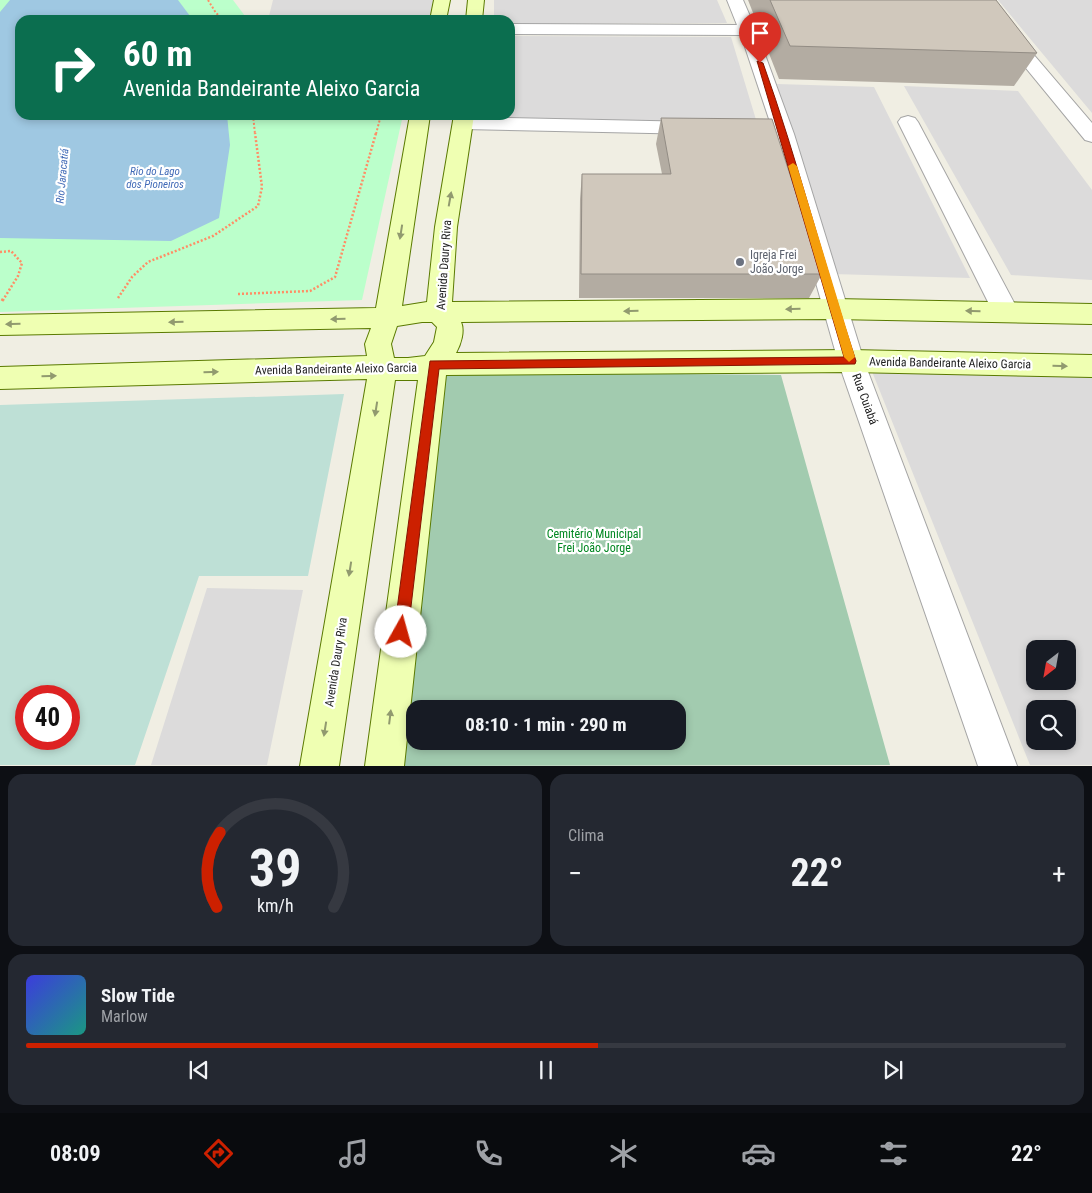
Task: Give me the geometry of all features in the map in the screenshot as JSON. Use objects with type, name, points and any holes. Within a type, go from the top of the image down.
[{"type":"street","points":[[439,15],[442,0]]},
{"type":"street","points":[[474,15],[476,0]]},
{"type":"street","name":"Rua Cuiabá","points":[[735,0],[748,30],[773,129],[851,361],[998,766]]},
{"type":"street","points":[[978,0],[1092,136]]},
{"type":"street","points":[[515,29],[748,30]]},
{"type":"street","name":"Avenida Daury Riva","points":[[319,766],[383,367],[378,344],[387,318],[419,120]]},
{"type":"street","name":"Avenida Daury Riva","points":[[384,766],[434,364],[447,345],[450,325],[439,314],[446,227],[464,120]]},
{"type":"street","points":[[492,120],[713,128]]},
{"type":"street","points":[[908,122],[1006,312]]},
{"type":"street","points":[[5,314],[387,318],[422,312],[439,314],[834,309],[1092,314]]},
{"type":"street","name":"Avenida Bandeirante Aleixo Garcia","points":[[0,378],[383,367],[415,371],[434,364],[851,361],[1092,366]]},
{"type":"path","points":[[208,0],[218,15]]},
{"type":"path","points":[[118,298],[132,277],[148,262],[213,236],[258,206],[262,187],[254,120]]},
{"type":"path","points":[[230,294],[310,291],[335,277],[380,120]]},
{"type":"path","points":[[0,252],[11,251],[22,263],[18,276],[0,304],[5,314]]},
{"type":"path","points":[[108,298],[126,298]]},
{"type":"shaded area","points":[[273,0],[434,0],[431,15],[269,15]]},
{"type":"shaded area","points":[[494,0],[717,0],[727,23],[515,24],[515,15],[494,15]]},
{"type":"shaded area","points":[[998,0],[1092,0],[1092,113]]},
{"type":"shaded area","points":[[515,36],[731,37],[757,123],[515,119]]},
{"type":"shaded area","points":[[777,84],[874,87],[970,278],[833,274]]},
{"type":"shaded area","points":[[904,86],[1018,91],[1092,190],[1092,280],[1011,275]]},
{"type":"shaded area","points":[[871,369],[1092,374],[1092,765],[1030,765]]},
{"type":"shaded area","points":[[344,394],[308,576],[199,576],[135,765],[0,765],[0,405]]},
{"type":"shaded area","points":[[207,588],[303,590],[267,765],[151,765]]},
{"type":"green space","points":[[0,0],[233,0],[244,15],[15,15],[15,120],[402,120],[362,300],[0,312]]},
{"type":"green space","name":"Cemitério Municipal Frei João Jorge","points":[[442,372],[781,375],[890,765],[400,766],[406,710],[406,750],[686,750],[686,700],[407,700]]},
{"type":"water","name":"Rio do Lago dos Pioneiros","points":[[10,0],[178,0],[189,15],[15,15],[15,120],[228,120],[230,145],[219,218],[171,241],[0,238],[0,12]]},
{"type":"building","points":[[770,0],[996,0],[1037,53],[790,46]]},
{"type":"building","points":[[661,118],[772,119],[822,274],[581,274],[582,174],[671,174]]},
{"type":"slow traffic","points":[[793,166],[849,357]]},
{"type":"place","name":"Igreja Frei João Jorge","points":[[740,262]]},
{"type":"route","points":[[401,632],[434,364],[851,361],[760,63]]},
{"type":"water label","name":"Rio Jaracatiá","points":[[62,176]]}]
